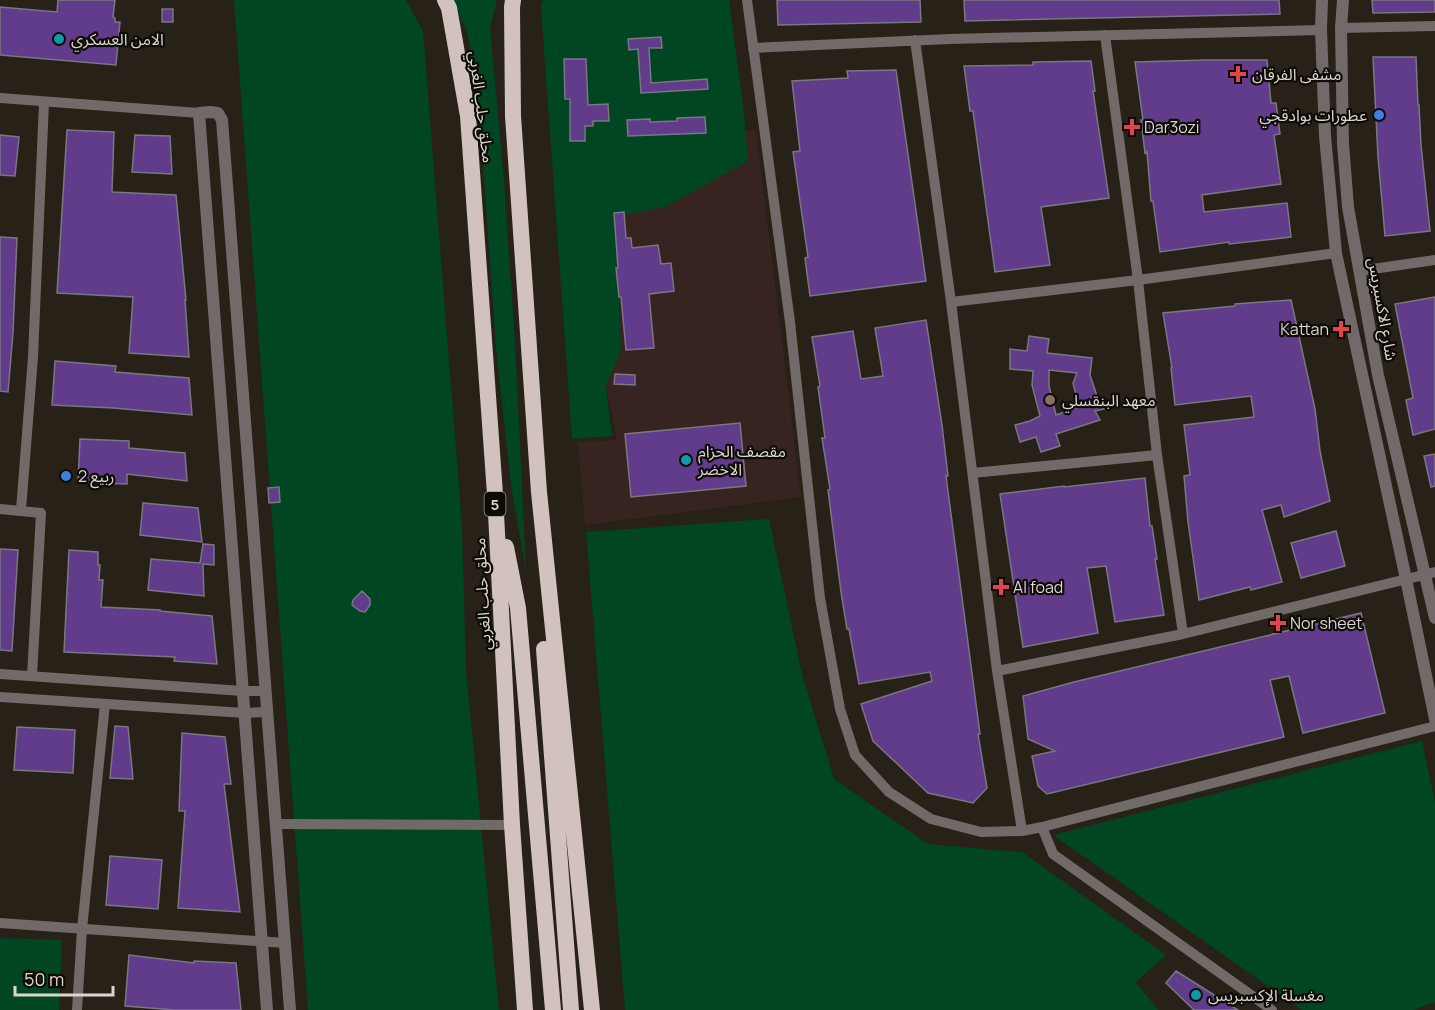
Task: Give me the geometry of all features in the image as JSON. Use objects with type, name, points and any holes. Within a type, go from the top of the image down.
[{"type":"highway","name":"محلق حلب الغربي","points":[[445,0],[449,8],[468,116],[495,494],[512,825],[525,1010]]},
{"type":"highway","name":"محلق حلب الغربي","points":[[513,0],[513,116],[539,492],[592,1010]]},
{"type":"highway","points":[[539,492],[541,609],[571,1010]]},
{"type":"highway","points":[[495,494],[518,608],[553,1010]]},
{"type":"street","points":[[747,0],[790,322],[820,598],[840,709],[855,755],[889,792],[931,819],[981,832],[1022,831],[1435,726]]},
{"type":"street","points":[[1322,0],[1325,135],[1336,253],[1435,719]]},
{"type":"street","name":"شارع الاكسبريس","points":[[1343,0],[1341,28],[1344,154],[1348,207],[1378,375],[1430,573],[1435,618]]},
{"type":"street","points":[[1341,28],[1435,26]]},
{"type":"street","points":[[753,48],[915,40],[1321,30]]},
{"type":"street","points":[[1105,35],[1138,280],[1157,455],[1183,634]]},
{"type":"street","points":[[915,40],[951,302],[997,671],[1022,831]]},
{"type":"street","points":[[0,98],[210,112],[218,113],[222,120],[290,1010]]},
{"type":"street","points":[[21,510],[33,357],[45,102]]},
{"type":"street","points":[[199,113],[267,1010]]},
{"type":"street","points":[[951,302],[1336,253]]},
{"type":"street","points":[[1359,271],[1435,260]]},
{"type":"street","points":[[973,473],[1157,455]]},
{"type":"street","points":[[0,509],[41,513],[32,676]]},
{"type":"street","points":[[997,671],[1183,634],[1430,573]]},
{"type":"street","points":[[0,674],[265,691]]},
{"type":"street","points":[[0,697],[244,713],[267,712]]},
{"type":"street","points":[[77,1010],[82,929],[105,704]]},
{"type":"street","points":[[275,824],[512,825]]},
{"type":"street","points":[[1042,827],[1053,854],[1272,1010]]},
{"type":"street","points":[[0,923],[285,943]]},
{"type":"shaded area","points":[[756,130],[801,497],[585,525],[578,442],[617,440],[606,385],[621,351],[619,297],[608,209],[560,144]]},
{"type":"green space","points":[[234,0],[406,0],[423,31],[462,526],[466,671],[499,1010],[308,1010]]},
{"type":"green space","points":[[453,0],[497,0],[490,28],[515,342],[526,570],[511,485],[496,348],[474,64],[467,32]]},
{"type":"green space","points":[[543,0],[729,0],[748,161],[665,207],[619,216],[623,264],[616,267],[621,351],[606,386],[612,436],[572,439],[541,7]]},
{"type":"green space","points":[[769,519],[802,674],[834,779],[928,844],[1022,852],[1166,955],[1136,982],[1158,1010],[625,1010],[586,532]]},
{"type":"green space","points":[[1422,741],[1435,803],[1435,1002],[1413,1010],[1302,1010],[1053,835]]},
{"type":"green space","points":[[0,938],[62,940],[59,1010],[0,1010]]},
{"type":"building","name":"الامن العسكري","points":[[58,0],[115,0],[113,17],[115,22],[120,22],[116,65],[0,55],[0,7],[57,12]]},
{"type":"building","points":[[777,0],[920,0],[921,22],[778,25]]},
{"type":"building","points":[[964,0],[1279,0],[1280,14],[965,21]]},
{"type":"building","points":[[1372,0],[1435,0],[1435,12],[1373,13]]},
{"type":"building","points":[[162,9],[173,9],[173,22],[162,22]]},
{"type":"building","points":[[661,37],[662,48],[649,48],[651,83],[707,79],[708,89],[641,93],[638,49],[629,50],[628,39]]},
{"type":"building","points":[[1373,57],[1416,57],[1421,145],[1430,231],[1385,236]]},
{"type":"building","points":[[564,59],[586,59],[588,105],[608,104],[609,121],[593,121],[593,126],[585,126],[585,141],[570,141],[570,99],[565,99]]},
{"type":"building","points":[[1267,60],[1271,103],[1276,103],[1280,134],[1274,135],[1281,184],[1202,195],[1204,212],[1287,203],[1291,237],[1229,244],[1229,242],[1160,252],[1153,201],[1151,201],[1135,62]]},
{"type":"building","points":[[1091,61],[1095,91],[1093,91],[1109,198],[1041,207],[1050,265],[995,272],[973,111],[970,111],[964,66]]},
{"type":"building","points":[[896,70],[926,281],[810,296],[805,258],[808,257],[793,152],[800,151],[792,81],[848,78],[847,71]]},
{"type":"building","points":[[705,117],[706,133],[628,136],[627,120],[677,121],[677,118]]},
{"type":"building","points":[[67,130],[114,132],[112,192],[176,195],[189,357],[129,353],[133,297],[57,293]]},
{"type":"building","points":[[0,135],[19,137],[15,176],[0,175]]},
{"type":"building","points":[[135,135],[170,136],[172,174],[132,172]]},
{"type":"building","points":[[624,212],[626,238],[631,238],[632,248],[658,245],[661,264],[671,263],[674,291],[649,294],[654,348],[626,350],[616,268],[618,268],[614,213]]},
{"type":"building","points":[[0,237],[17,238],[8,392],[0,391]]},
{"type":"building","points":[[1435,297],[1435,429],[1413,435],[1406,400],[1413,398],[1395,304]]},
{"type":"building","points":[[1291,300],[1315,409],[1320,451],[1330,501],[1284,517],[1281,505],[1262,510],[1282,582],[1251,590],[1250,587],[1199,600],[1184,476],[1190,475],[1184,425],[1254,417],[1251,396],[1175,405],[1172,368],[1163,313]]},
{"type":"building","points":[[926,320],[942,425],[948,476],[946,476],[980,734],[978,734],[987,788],[973,803],[928,793],[873,741],[861,704],[932,681],[930,672],[859,684],[841,592],[822,438],[825,438],[818,387],[820,386],[812,337],[853,331],[861,379],[883,376],[875,328]]},
{"type":"building","points":[[1029,336],[1049,339],[1047,353],[1092,358],[1090,375],[1104,409],[1095,411],[1100,420],[1056,434],[1060,446],[1041,452],[1036,437],[1020,442],[1015,425],[1040,416],[1032,385],[1033,371],[1010,369],[1010,349],[1027,351]],"holes":[[[1049,370],[1077,373],[1073,383],[1079,407],[1056,415],[1049,386]]]},
{"type":"building","points":[[55,361],[116,366],[115,372],[189,378],[192,415],[52,405]]},
{"type":"building","points":[[615,374],[635,375],[635,385],[614,384]]},
{"type":"building","name":"مقصف الحزام الاخضر","points":[[740,423],[746,486],[631,497],[625,434]]},
{"type":"building","points":[[80,439],[129,441],[129,448],[185,453],[187,481],[127,474],[127,484],[78,482]]},
{"type":"building","points":[[1435,454],[1435,486],[1431,487],[1424,456]]},
{"type":"building","points":[[1145,478],[1164,615],[1115,622],[1106,566],[1087,568],[1098,633],[1023,647],[1000,494]]},
{"type":"building","points":[[279,487],[280,502],[269,503],[268,488]]},
{"type":"building","points":[[143,503],[198,508],[202,542],[140,535]]},
{"type":"building","points":[[1336,531],[1345,566],[1301,578],[1291,543]]},
{"type":"building","points":[[203,544],[214,545],[214,565],[203,564],[204,596],[148,590],[151,559],[200,563]]},
{"type":"building","points":[[0,549],[18,550],[12,651],[0,650]]},
{"type":"building","points":[[69,550],[98,552],[99,580],[103,580],[101,607],[212,616],[217,664],[174,661],[175,657],[64,652]]},
{"type":"building","points":[[362,591],[370,599],[370,605],[365,612],[352,605],[353,600]]},
{"type":"building","points":[[1361,613],[1385,713],[1303,733],[1289,676],[1270,680],[1284,737],[1047,794],[1038,786],[1032,756],[1055,751],[1028,739],[1023,696]]},
{"type":"building","points":[[115,726],[128,727],[133,779],[110,778]]},
{"type":"building","points":[[17,727],[75,730],[73,773],[14,770]]},
{"type":"building","points":[[182,733],[225,737],[231,784],[224,784],[240,912],[178,908],[185,811],[179,811]]},
{"type":"building","points":[[110,856],[162,860],[158,909],[106,905]]},
{"type":"building","points":[[129,955],[194,963],[194,961],[236,963],[241,1010],[175,1010],[125,1006]]},
{"type":"building","name":"مغسلة الإكسبريس","points":[[1176,971],[1238,1010],[1194,1010],[1166,983]]},
{"type":"place","name":"الامن العسكري","points":[[59,39]]},
{"type":"place","name":"مشفى الفرقان","points":[[1238,74]]},
{"type":"place","name":"عطورات بوادقجي","points":[[1379,115]]},
{"type":"place","name":"Dar3ozi","points":[[1132,127]]},
{"type":"place","name":"Kattan","points":[[1341,329]]},
{"type":"place","name":"معهد البنقسلي","points":[[1050,400]]},
{"type":"place","name":"مقصف الحزام الاخضر","points":[[686,460]]},
{"type":"place","name":"ربيع 2","points":[[66,476]]},
{"type":"place","name":"Al foad","points":[[1001,587]]},
{"type":"place","name":"Nor sheet","points":[[1278,623]]},
{"type":"place","name":"مغسلة الإكسبريس","points":[[1196,995]]}]
